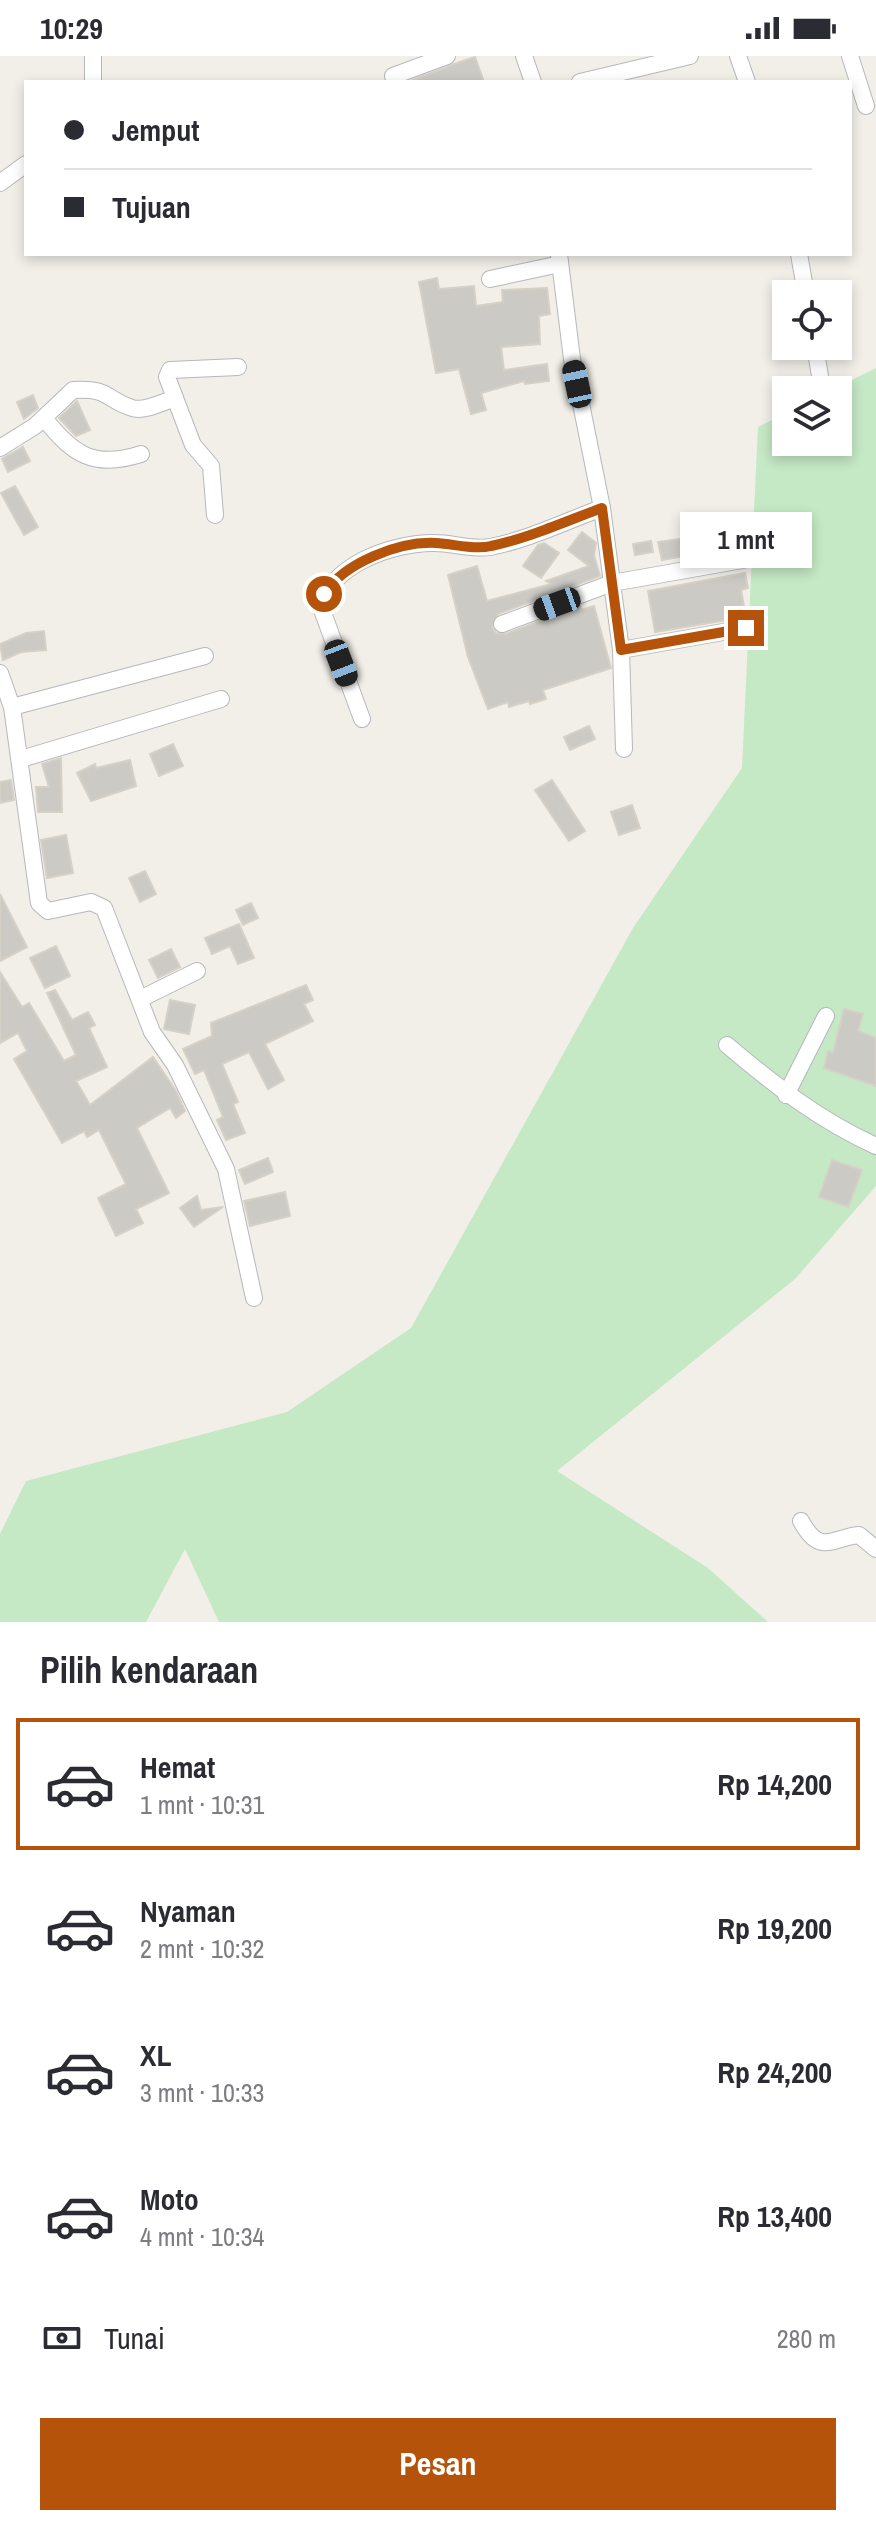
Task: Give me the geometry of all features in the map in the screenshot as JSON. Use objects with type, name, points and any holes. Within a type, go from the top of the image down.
[{"type":"street","points":[[93,56],[93,80]]},
{"type":"street","points":[[393,76],[447,56]]},
{"type":"street","points":[[524,56],[532,80]]},
{"type":"street","points":[[588,80],[688,56]]},
{"type":"street","points":[[738,56],[746,80]]},
{"type":"street","points":[[850,56],[866,106]]},
{"type":"street","points":[[1,180],[24,165]]},
{"type":"street","points":[[799,256],[804,280]]},
{"type":"street","points":[[490,279],[560,259],[572,359],[602,508],[621,650],[624,749]]},
{"type":"street","points":[[215,515],[211,466],[193,445],[167,377],[170,370],[238,367]]},
{"type":"street","points":[[0,448],[44,418],[73,390],[107,392],[133,408],[175,398]]},
{"type":"street","points":[[44,418],[64,444],[104,462],[141,454]]},
{"type":"street","points":[[362,719],[322,610],[324,594],[333,579],[357,563],[412,545],[434,543],[489,547],[602,508]]},
{"type":"street","points":[[502,624],[612,583],[748,559]]},
{"type":"street","points":[[621,650],[746,628]]},
{"type":"street","points":[[12,707],[205,656]]},
{"type":"street","points":[[2,681],[12,707],[21,759],[39,903],[48,911],[91,902],[104,908],[152,1032],[175,1065],[226,1169],[254,1298]]},
{"type":"street","points":[[21,759],[221,699]]},
{"type":"street","points":[[0,741],[16,733]]},
{"type":"street","points":[[140,999],[197,971]]},
{"type":"street","points":[[786,1095],[826,1016]]},
{"type":"street","points":[[727,1045],[786,1095],[821,1119],[876,1146]]},
{"type":"street","points":[[801,1521],[814,1539],[826,1544],[859,1535],[876,1549]]},
{"type":"green space","points":[[876,368],[876,1186],[795,1279],[557,1471],[708,1568],[768,1622],[219,1622],[185,1549],[146,1622],[0,1622],[0,1534],[26,1481],[287,1412],[411,1328],[633,928],[742,768],[758,427],[772,420],[772,456],[852,456],[852,380]]},
{"type":"building","points":[[475,57],[483,80],[413,80]]},
{"type":"building","points":[[437,278],[439,289],[474,286],[476,306],[503,302],[502,290],[547,288],[550,314],[539,316],[540,344],[501,347],[504,370],[547,364],[549,381],[525,384],[524,381],[481,393],[486,410],[471,414],[459,369],[436,373],[419,282]]},
{"type":"building","points":[[33,395],[38,408],[24,419],[17,402]]},
{"type":"building","points":[[77,401],[90,430],[76,436],[59,418]]},
{"type":"building","points":[[23,447],[30,461],[8,472],[2,459]]},
{"type":"building","points":[[15,486],[38,527],[24,535],[1,493]]},
{"type":"building","points":[[742,530],[745,545],[662,560],[658,542]]},
{"type":"building","points":[[582,532],[596,543],[594,555],[600,576],[498,614],[492,627],[496,633],[505,634],[580,606],[581,610],[594,606],[611,668],[543,690],[546,699],[509,707],[508,702],[488,709],[468,657],[448,575],[477,566],[487,601],[551,584],[546,581],[589,566],[568,550]]},
{"type":"building","points":[[651,541],[653,552],[635,555],[633,544]]},
{"type":"building","points":[[544,543],[559,553],[541,578],[523,566],[538,545]]},
{"type":"building","points":[[745,573],[748,588],[741,590],[746,617],[655,632],[648,591]]},
{"type":"building","points":[[44,631],[46,650],[21,652],[3,660],[0,644],[26,633]]},
{"type":"building","points":[[589,726],[595,739],[570,750],[564,737]]},
{"type":"building","points":[[173,744],[183,766],[159,776],[150,754]]},
{"type":"building","points":[[61,758],[62,812],[38,812],[36,787],[49,787],[42,764]]},
{"type":"building","points":[[130,760],[136,786],[91,801],[77,773],[95,764],[96,768]]},
{"type":"building","points":[[11,780],[14,800],[0,803],[0,782]]},
{"type":"building","points":[[552,780],[585,831],[569,841],[535,790]]},
{"type":"building","points":[[632,805],[640,828],[619,835],[611,812]]},
{"type":"building","points":[[66,835],[73,873],[47,878],[41,840]]},
{"type":"building","points":[[145,871],[156,894],[140,902],[129,878]]},
{"type":"building","points":[[0,894],[27,947],[0,961]]},
{"type":"building","points":[[251,903],[258,918],[243,925],[236,910]]},
{"type":"building","points":[[239,924],[254,958],[238,964],[230,946],[212,954],[205,938]]},
{"type":"building","points":[[56,946],[70,976],[45,988],[30,958]]},
{"type":"building","points":[[171,949],[180,967],[158,978],[149,960]]},
{"type":"building","points":[[0,972],[22,1007],[29,1003],[64,1061],[76,1055],[47,993],[55,990],[72,1020],[88,1012],[95,1025],[89,1028],[107,1067],[76,1081],[90,1105],[153,1057],[176,1091],[185,1111],[176,1118],[170,1108],[137,1128],[169,1193],[136,1209],[143,1223],[116,1236],[98,1198],[126,1184],[99,1130],[87,1137],[84,1131],[62,1143],[14,1059],[27,1051],[18,1033],[0,1043]]},
{"type":"building","points":[[306,985],[313,1000],[304,1004],[313,1021],[265,1044],[284,1080],[268,1089],[249,1052],[222,1064],[238,1102],[233,1104],[245,1133],[226,1140],[217,1120],[223,1117],[204,1070],[195,1074],[183,1049],[212,1036],[211,1023]]},
{"type":"building","points":[[170,1000],[195,1005],[189,1034],[164,1029]]},
{"type":"building","points":[[844,1009],[863,1014],[858,1031],[876,1038],[876,1086],[824,1068],[828,1051],[833,1053]]},
{"type":"building","points":[[268,1158],[273,1172],[245,1184],[239,1170]]},
{"type":"building","points":[[832,1160],[862,1170],[848,1207],[819,1197]]},
{"type":"building","points":[[285,1192],[290,1216],[250,1226],[244,1201]]},
{"type":"building","points":[[197,1196],[201,1210],[223,1207],[194,1227],[180,1208]]},
{"type":"route","points":[[324,594],[333,579],[344,570],[412,545],[434,543],[489,547],[602,508],[621,650],[746,628]]}]
